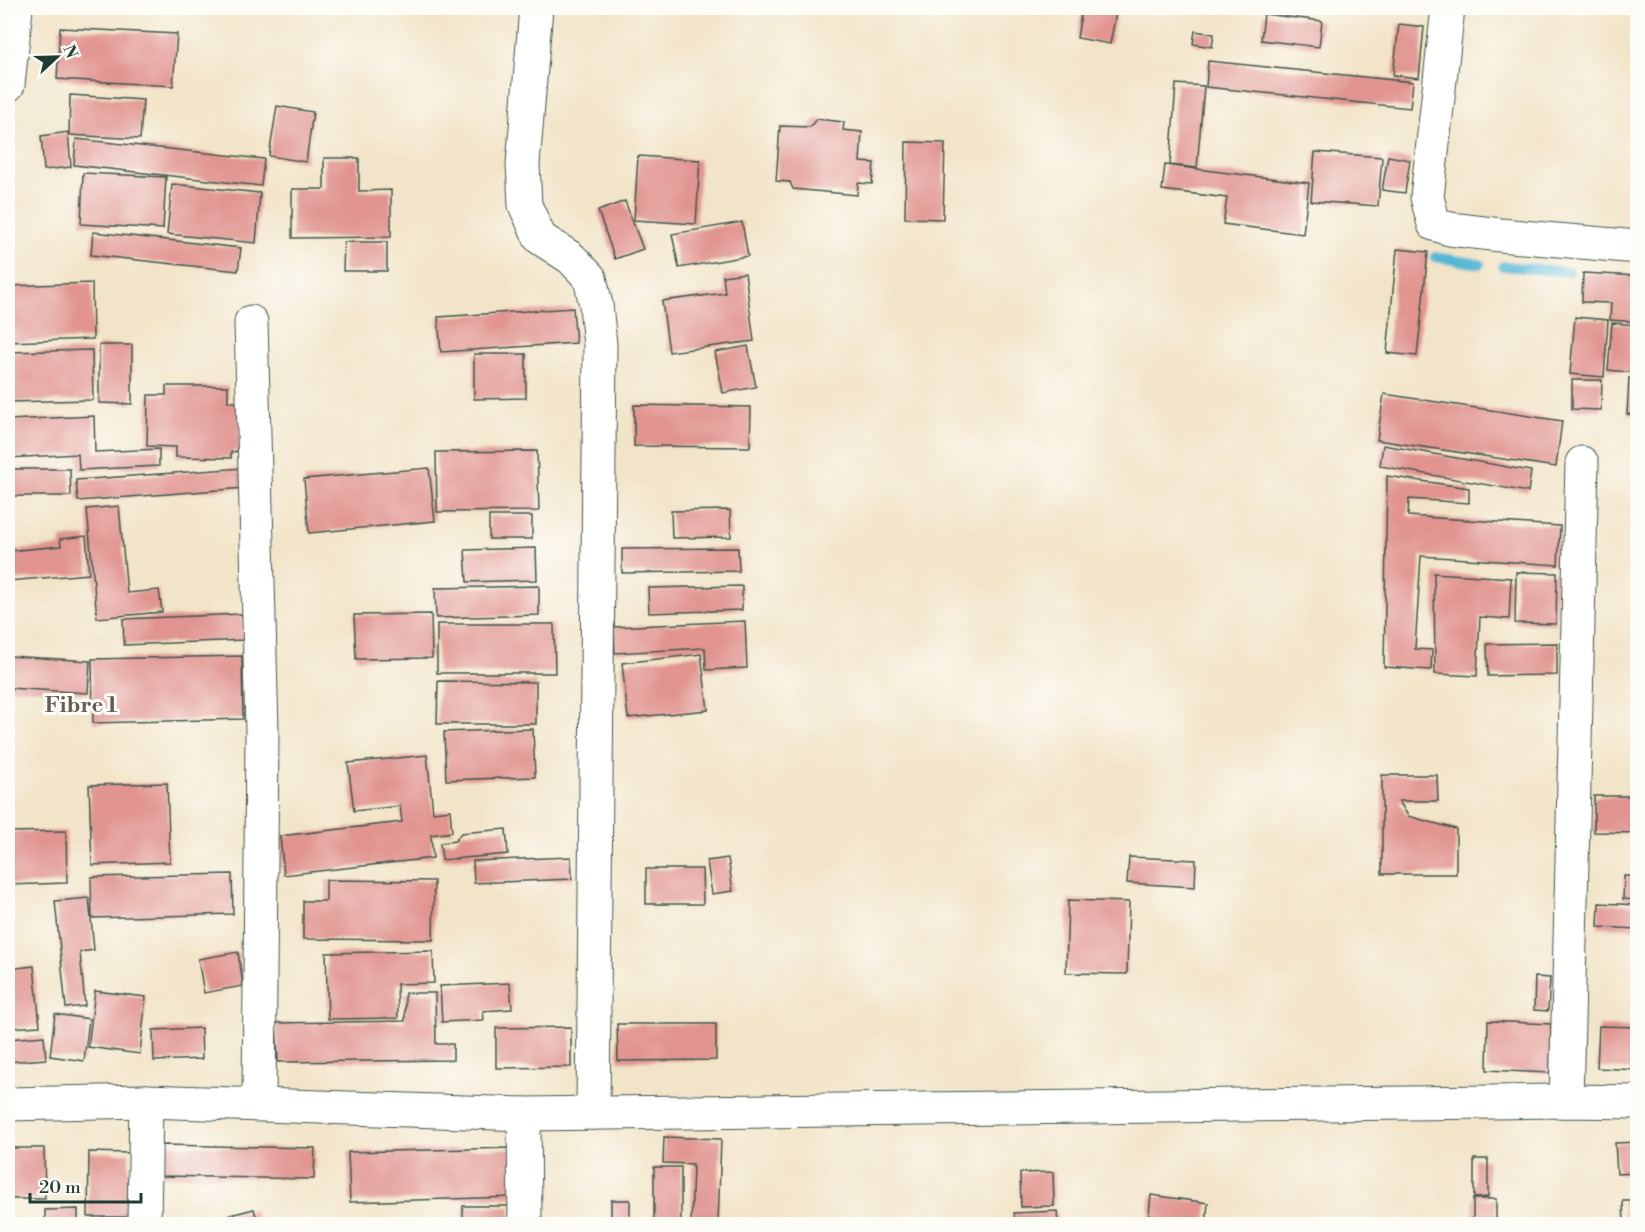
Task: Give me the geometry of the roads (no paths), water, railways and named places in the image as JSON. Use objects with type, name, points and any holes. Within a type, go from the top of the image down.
[{"type":"street","points":[[8,85],[16,8]]},
{"type":"street","points":[[536,8],[523,164],[525,205],[540,238],[571,258],[590,278],[597,305],[600,345],[593,1113]]},
{"type":"street","points":[[1448,8],[1427,197],[1434,224],[1450,229],[1490,234],[1638,247]]},
{"type":"street","points":[[250,322],[262,731],[260,1104]]},
{"type":"street","points":[[1566,1101],[1582,463]]},
{"type":"street","points":[[144,1224],[146,1101]]},
{"type":"street","points":[[8,1104],[146,1101],[524,1114],[1638,1102]]},
{"type":"street","points":[[524,1114],[525,1224]]},
{"type":"waterway","points":[[1435,257],[1480,264]]},
{"type":"waterway","points":[[1503,266],[1569,272]]},
{"type":"district","name":"Fibre 1","points":[[81,704]]}]
